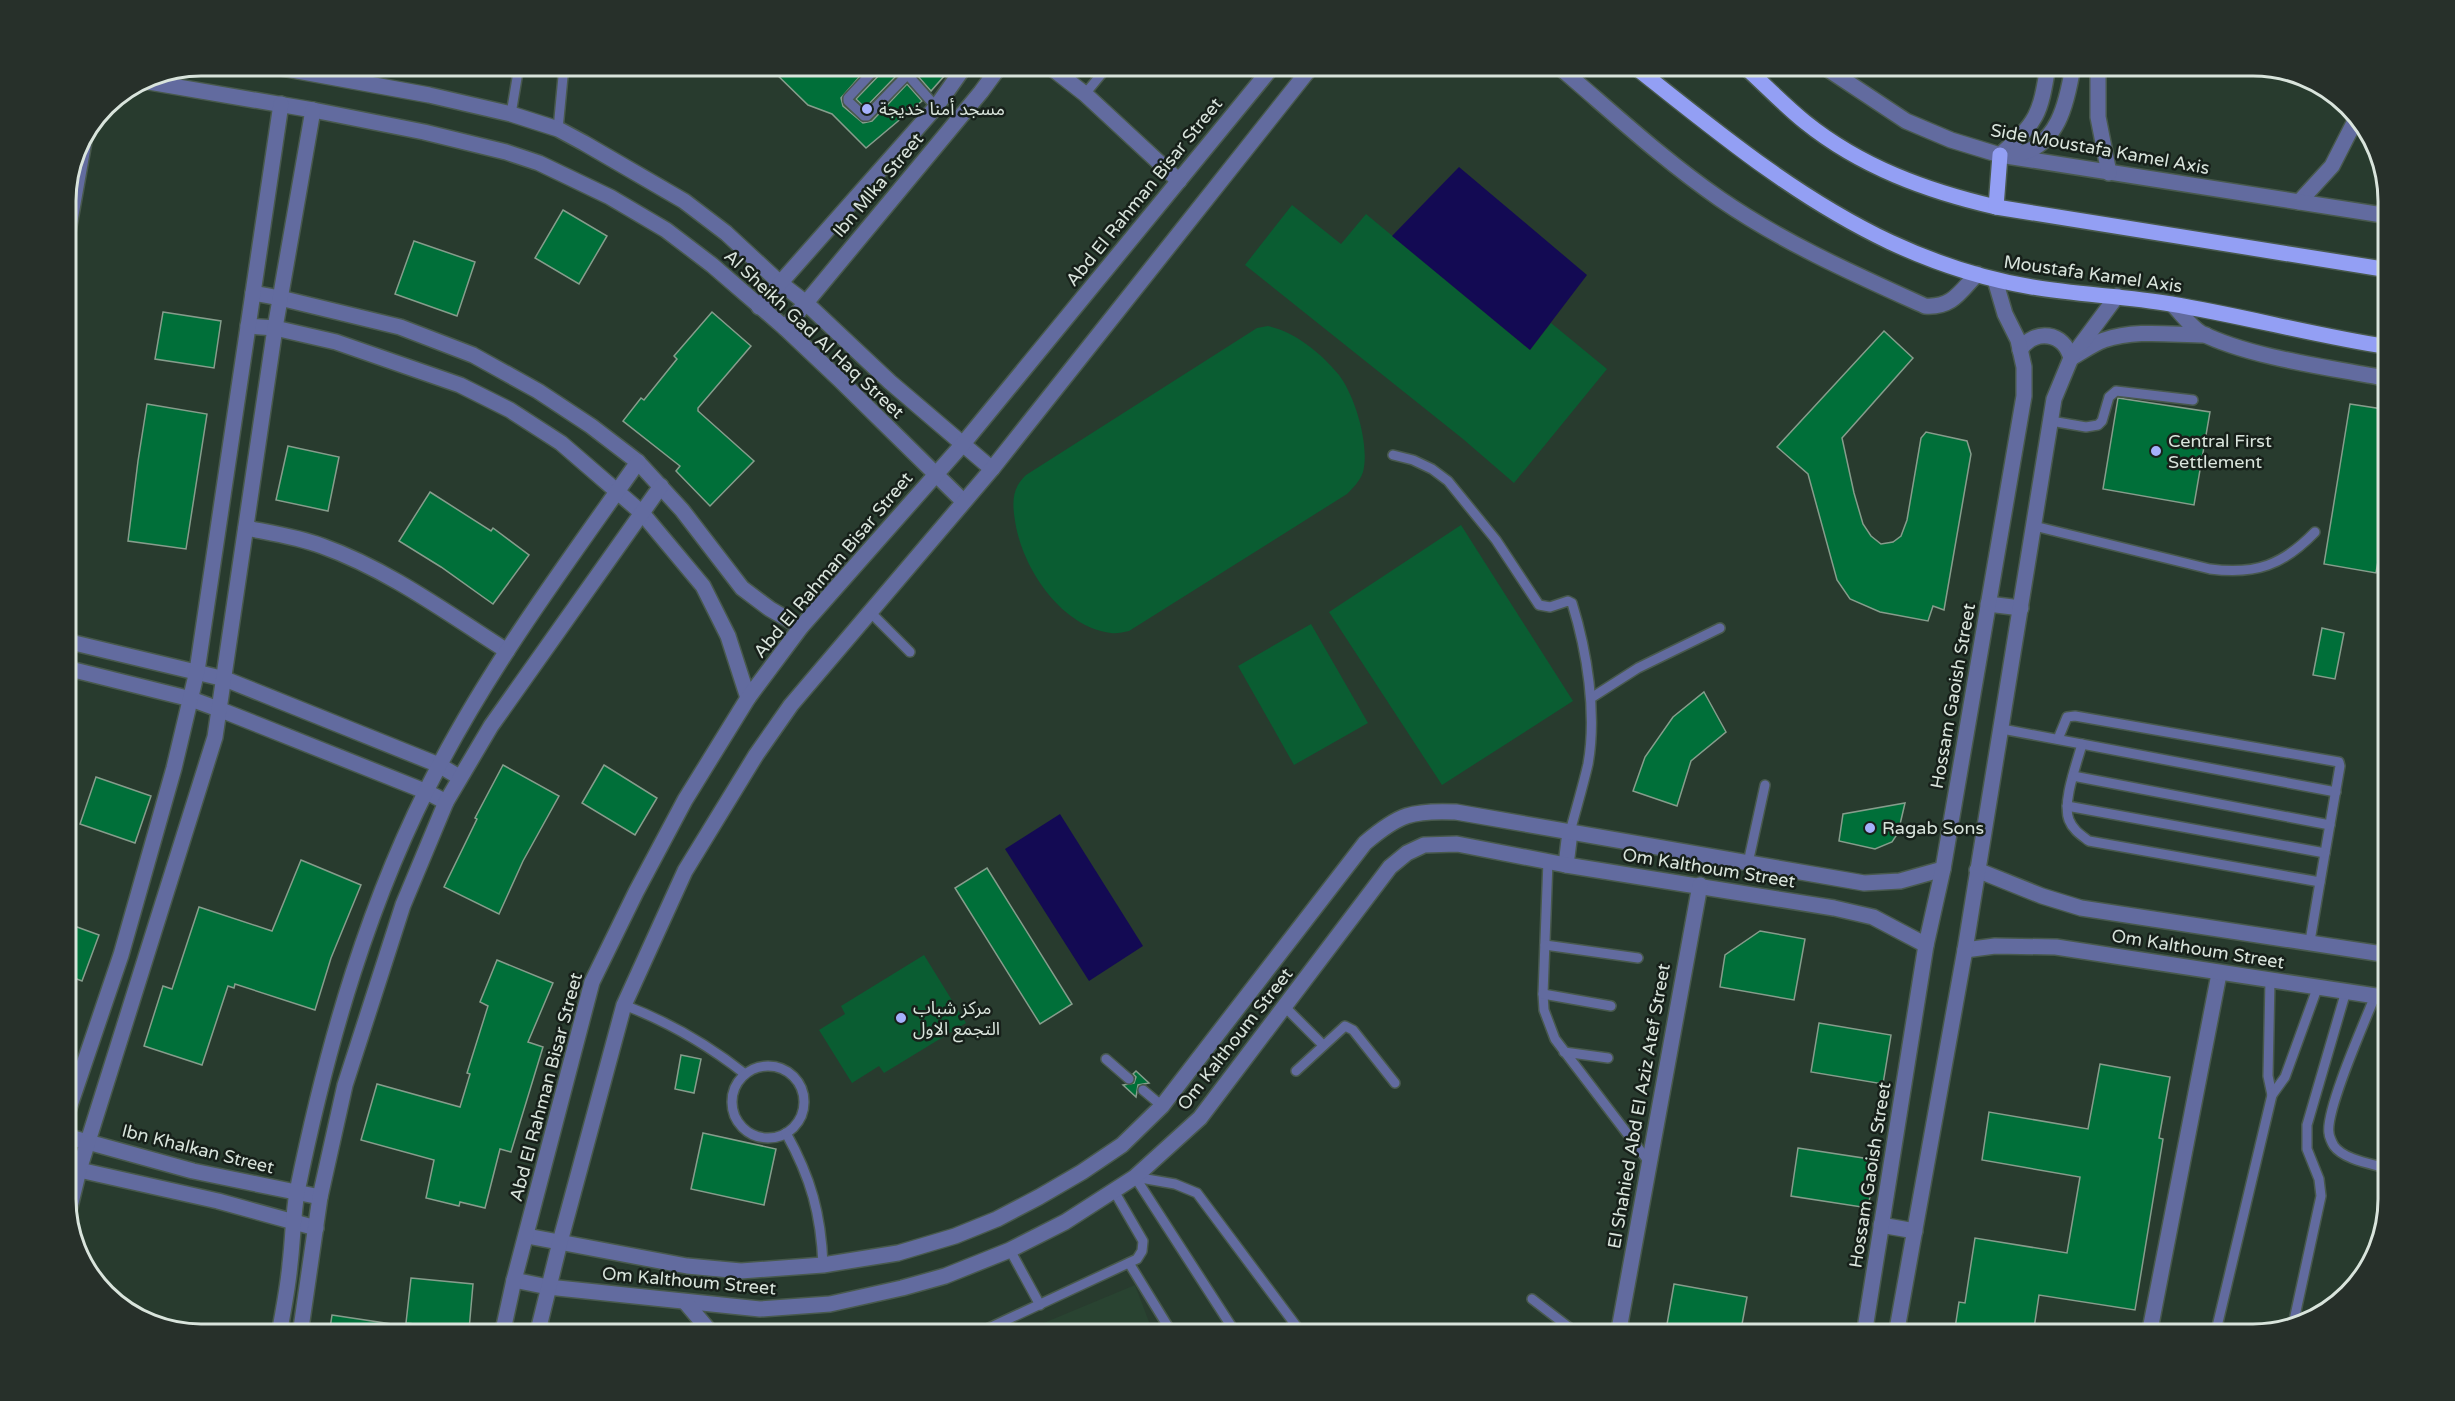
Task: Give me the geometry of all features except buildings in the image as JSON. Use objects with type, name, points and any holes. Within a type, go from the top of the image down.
[{"type":"main road","name":"Moustafa Kamel Axis","points":[[1647,76],[1749,158],[1823,207],[1890,242],[1995,280],[2043,289],[2172,304],[2378,346]]},
{"type":"main road","points":[[1755,76],[1805,122],[1840,146],[1876,167],[1945,194],[1996,207],[2378,268]]},
{"type":"main road","points":[[1996,207],[2000,155]]},
{"type":"street","name":"Abd El Rahman Bisar Street","points":[[504,1324],[592,982],[685,800],[748,698],[801,627],[962,445],[1264,76]]},
{"type":"street","points":[[540,1324],[624,1005],[685,871],[756,755],[791,705],[992,469],[1304,76]]},
{"type":"street","points":[[1570,76],[1675,165],[1720,199],[1812,254],[1925,306],[1936,307],[1952,301],[1977,274]]},
{"type":"street","name":"Side Moustafa Kamel Axis","points":[[1838,76],[1906,121],[1951,140],[2000,155],[2378,214]]},
{"type":"street","points":[[2000,155],[2028,128],[2040,109],[2046,76]]},
{"type":"street","points":[[2000,155],[2023,154],[2045,140],[2061,117],[2071,76]]},
{"type":"street","points":[[2098,76],[2098,117],[2109,173]]},
{"type":"street","name":"Al Sheikh Gad Al Haq Street","points":[[330,77],[429,95],[511,114],[558,129],[684,201],[726,233],[779,282],[806,303],[890,382],[992,469]]},
{"type":"street","name":"Ibn Mlka Street","points":[[759,307],[936,107],[958,77]]},
{"type":"street","points":[[966,77],[981,92]]},
{"type":"street","name":"Ibn Mlka Street","points":[[785,328],[992,77]]},
{"type":"street","points":[[1063,77],[1085,94],[1179,181]]},
{"type":"street","name":"Al Sheikh Gad Al Haq Street","points":[[160,84],[313,110],[424,132],[506,152],[539,163],[610,197],[666,230],[712,265],[785,328],[963,501]]},
{"type":"street","points":[[77,1085],[121,955],[157,831],[197,672],[280,104]]},
{"type":"street","points":[[77,1162],[89,1142],[204,779],[221,710],[275,328],[313,110]]},
{"type":"street","points":[[2299,202],[2332,166],[2353,125]]},
{"type":"street","name":"Hossam Gaoish Street","points":[[1866,1324],[1926,945],[1944,869],[2024,396],[2024,368],[2018,340],[2005,314],[1995,280]]},
{"type":"street","points":[[253,293],[400,327],[472,355],[547,396],[638,462],[661,486],[742,588],[770,609],[801,627]]},
{"type":"street","points":[[1898,1324],[1965,950],[2054,399],[2071,358],[2117,296]]},
{"type":"street","points":[[2172,304],[2199,332],[2206,335],[2268,355],[2378,377]]},
{"type":"street","points":[[248,326],[275,328],[336,342],[460,385],[510,410],[561,443],[642,513],[703,586],[728,636],[748,698]]},
{"type":"street","points":[[2071,358],[2101,341],[2120,335],[2153,333],[2206,335]]},
{"type":"street","points":[[2020,350],[2037,336],[2053,336],[2065,345],[2071,358]]},
{"type":"street","points":[[281,1324],[288,1284],[297,1193],[330,1051],[352,974],[396,856],[439,765],[507,651],[638,462]]},
{"type":"street","points":[[302,1324],[320,1197],[345,1085],[403,905],[446,802],[491,726],[661,486]]},
{"type":"street","points":[[246,528],[320,545],[364,563],[398,581],[507,651]]},
{"type":"street","points":[[1988,603],[2022,608]]},
{"type":"street","points":[[77,644],[225,679],[439,765],[459,777]]},
{"type":"street","points":[[77,671],[191,699],[427,792],[446,802]]},
{"type":"street","name":"Om Kalthoum Street","points":[[527,1236],[687,1266],[741,1271],[824,1265],[898,1253],[955,1236],[997,1219],[1082,1172],[1122,1145],[1162,1106],[1365,843],[1388,823],[1420,813],[1456,812],[1864,883],[1900,881],[1944,869]]},
{"type":"street","points":[[1566,865],[1570,831]]},
{"type":"street","name":"Om Kalthoum Street","points":[[514,1280],[548,1287],[760,1309],[830,1304],[902,1288],[945,1276],[1010,1250],[1065,1222],[1135,1177],[1200,1118],[1390,867],[1407,853],[1424,845],[1440,843],[1834,908],[1873,917],[1926,945]]},
{"type":"street","name":"Om Kalthoum Street","points":[[1977,870],[2042,896],[2081,908],[2378,953]]},
{"type":"street","name":"El Shahied Abd El Aziz Atef Street","points":[[1620,1324],[1700,885]]},
{"type":"street","name":"Om Kalthoum Street","points":[[1965,950],[1995,946],[2056,947],[2219,974],[2318,986],[2378,996]]},
{"type":"street","points":[[2151,1324],[2219,974]]},
{"type":"street","name":"Ibn Khalkan Street","points":[[77,1139],[193,1171],[320,1197]]},
{"type":"street","points":[[77,1169],[316,1228]]},
{"type":"street","points":[[1881,1225],[1915,1231]]},
{"type":"street","points":[[686,1303],[704,1324]]},
{"type":"lane","points":[[511,114],[517,77]]},
{"type":"lane","points":[[558,129],[563,77]]},
{"type":"lane","points":[[868,77],[848,98],[848,102],[864,116],[867,116],[905,77]]},
{"type":"lane","points":[[910,77],[936,107]]},
{"type":"lane","points":[[1085,94],[1099,77]]},
{"type":"lane","points":[[2051,421],[2086,427],[2098,425],[2102,421],[2109,398],[2116,391],[2193,400]]},
{"type":"lane","points":[[1393,455],[1413,460],[1432,469],[1448,481],[1496,540],[1539,605],[1550,607],[1565,601],[1572,603],[1591,698],[1588,762],[1570,831]]},
{"type":"lane","points":[[2034,526],[2210,569],[2234,572],[2257,570],[2279,561],[2299,549],[2315,532]]},
{"type":"lane","points":[[870,612],[909,652]]},
{"type":"lane","points":[[1591,698],[1638,669],[1720,628]]},
{"type":"lane","points":[[2058,739],[2064,721],[2067,717],[2075,716],[2337,762],[2340,766],[2310,941]]},
{"type":"lane","points":[[2002,729],[2336,792]]},
{"type":"lane","points":[[2082,744],[2067,806],[2069,820],[2077,833],[2089,841],[2320,882]]},
{"type":"lane","points":[[2073,777],[2330,825]]},
{"type":"lane","points":[[1749,863],[1765,785]]},
{"type":"lane","points":[[2067,806],[2325,853]]},
{"type":"lane","points":[[1548,861],[1543,994],[1544,1010],[1549,1025],[1564,1052],[1649,1162]]},
{"type":"lane","points":[[1545,945],[1638,958]]},
{"type":"lane","points":[[2270,980],[2268,1076],[2272,1095]]},
{"type":"lane","points":[[2218,1324],[2272,1095],[2285,1077],[2318,986]]},
{"type":"lane","points":[[2294,1317],[2321,1196],[2319,1179],[2307,1149],[2307,1125],[2346,991]]},
{"type":"lane","points":[[1543,994],[1611,1006]]},
{"type":"lane","points":[[624,1005],[657,1017],[688,1033],[745,1074]]},
{"type":"lane","points":[[2378,1005],[2343,1076],[2330,1117],[2328,1132],[2335,1147],[2344,1154],[2378,1165]]},
{"type":"lane","points":[[1285,1007],[1323,1045]]},
{"type":"lane","points":[[1296,1071],[1341,1028],[1349,1027],[1395,1083]]},
{"type":"lane","points":[[1564,1052],[1608,1058]]},
{"type":"lane","points":[[1106,1059],[1129,1078]]},
{"type":"lane","points":[[773,1066],[791,1074],[798,1082],[804,1100],[803,1110],[794,1127],[777,1137],[758,1137],[749,1133],[736,1119],[732,1100],[745,1074],[773,1066]]},
{"type":"lane","points":[[1143,1090],[1162,1106]]},
{"type":"lane","points":[[786,1133],[803,1164],[815,1196],[824,1265]]},
{"type":"lane","points":[[1135,1177],[1230,1324]]},
{"type":"lane","points":[[1135,1177],[1176,1184],[1197,1193],[1296,1324]]},
{"type":"lane","points":[[998,1324],[1137,1259],[1142,1251],[1143,1241],[1114,1191]]},
{"type":"lane","points":[[1010,1250],[1040,1305]]},
{"type":"lane","points":[[1129,1263],[1166,1324]]},
{"type":"lane","points":[[1532,1299],[1564,1324]]},
{"type":"shaded area","points":[[1459,167],[1587,275],[1530,350],[1392,236]]},
{"type":"shaded area","points":[[1060,814],[1143,946],[1089,981],[1005,849]]},
{"type":"shaded area","points":[[1135,1285],[1150,1324],[1041,1324]]},
{"type":"green space","points":[[1292,205],[1341,244],[1366,214],[1530,350],[1551,323],[1607,369],[1514,483],[1463,439],[1245,265]]},
{"type":"green space","points":[[1268,326],[1288,333],[1307,344],[1332,367],[1345,384],[1360,421],[1363,435],[1365,461],[1358,481],[1347,494],[1129,631],[1111,633],[1093,628],[1075,619],[1046,592],[1035,575],[1019,539],[1013,502],[1021,480],[1257,328]]},
{"type":"green space","points":[[1461,525],[1573,701],[1442,785],[1329,612]]},
{"type":"green space","points":[[1311,624],[1368,723],[1294,765],[1238,666]]},
{"type":"green space","name":"مركز شباب التجمع الاول","points":[[924,955],[966,1023],[884,1073],[879,1066],[852,1083],[819,1030],[845,1014],[841,1006]]},
{"type":"place","name":"مسجد أمنا خديجة","points":[[867,109]]},
{"type":"place","name":"Central First Settlement","points":[[2156,451]]},
{"type":"place","name":"Ragab Sons","points":[[1870,828]]},
{"type":"place","name":"مركز شباب التجمع الاول","points":[[901,1018]]}]
